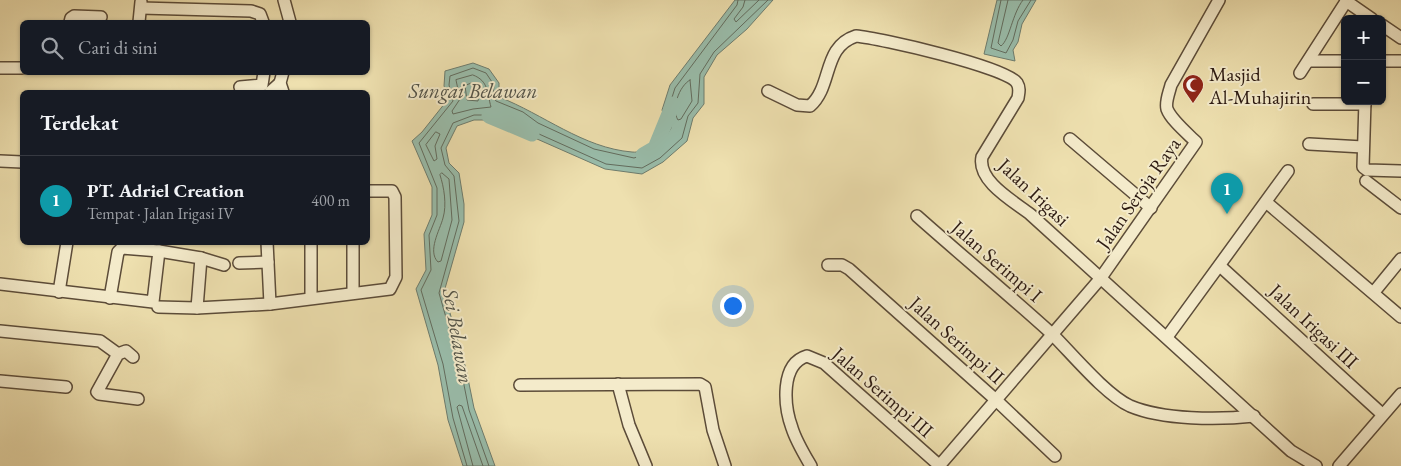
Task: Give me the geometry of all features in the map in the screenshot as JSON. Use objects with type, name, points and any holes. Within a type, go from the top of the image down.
[{"type":"street","points":[[284,0],[289,20]]},
{"type":"street","name":"Jalan Seroja Raya","points":[[940,466],[1100,279],[1196,142],[1170,114],[1167,100],[1171,85],[1219,0]]},
{"type":"street","points":[[1300,73],[1346,1],[1366,15]]},
{"type":"street","points":[[139,20],[141,4],[251,11],[260,14],[262,20]]},
{"type":"street","points":[[70,20],[74,16],[100,17]]},
{"type":"street","points":[[1386,28],[1401,38]]},
{"type":"street","name":"Jalan Irigasi","points":[[768,91],[797,105],[810,106],[817,100],[835,51],[844,40],[856,36],[984,66],[1017,82],[1020,90],[1013,106],[982,157],[980,165],[983,173],[1003,193],[1030,214],[1100,279],[1167,337],[1291,451],[1316,466]]},
{"type":"street","points":[[1309,61],[1341,61]]},
{"type":"street","points":[[1386,61],[1401,61]]},
{"type":"street","points":[[0,68],[20,68]]},
{"type":"street","points":[[240,87],[262,85],[264,75]]},
{"type":"street","points":[[1313,104],[1341,103]]},
{"type":"street","points":[[1365,105],[1363,147],[1365,169],[1401,171]]},
{"type":"street","points":[[1070,139],[1151,208]]},
{"type":"street","points":[[1309,144],[1363,147]]},
{"type":"street","points":[[0,161],[20,162]]},
{"type":"street","points":[[1167,337],[1288,171]]},
{"type":"street","points":[[1366,181],[1401,208]]},
{"type":"street","points":[[158,307],[197,308],[270,304],[390,288],[396,277],[394,193],[387,189],[370,191]]},
{"type":"street","points":[[1266,202],[1374,292],[1401,317]]},
{"type":"street","name":"Jalan Serimpi I","points":[[917,216],[1052,334],[1087,370],[1128,405],[1164,415],[1235,418],[1254,416]]},
{"type":"street","points":[[59,292],[67,245]]},
{"type":"street","points":[[267,245],[270,304]]},
{"type":"street","points":[[311,245],[311,298]]},
{"type":"street","points":[[353,245],[353,293]]},
{"type":"street","points":[[110,298],[118,252],[122,248],[159,251],[201,258],[224,265]]},
{"type":"street","points":[[0,284],[153,302],[159,251]]},
{"type":"street","points":[[197,308],[201,258]]},
{"type":"street","points":[[1374,292],[1401,259]]},
{"type":"street","points":[[238,263],[268,262]]},
{"type":"street","name":"Jalan Serimpi II","points":[[828,265],[842,264],[849,269],[996,400],[1055,456]]},
{"type":"street","name":"Jalan Irigasi III","points":[[1220,266],[1382,414]]},
{"type":"street","points":[[0,331],[97,341],[114,351],[126,351],[133,357]]},
{"type":"street","points":[[114,351],[97,392],[99,394],[138,399]]},
{"type":"street","name":"Jalan Serimpi III","points":[[811,466],[791,426],[788,409],[789,371],[799,358],[807,356],[824,363],[940,466]]},
{"type":"street","points":[[0,381],[66,387]]},
{"type":"street","points":[[618,384],[629,425],[646,466]]},
{"type":"street","points":[[520,385],[694,384],[705,387],[713,430],[725,466]]},
{"type":"street","points":[[1338,466],[1401,394]]},
{"type":"water","name":"Sungai Belawan","points":[[735,0],[773,0],[747,29],[717,55],[704,77],[704,104],[693,118],[687,141],[663,162],[642,174],[605,169],[537,139],[510,124],[495,120],[474,120],[457,126],[446,148],[449,163],[459,173],[464,204],[464,222],[444,292],[466,369],[474,408],[495,466],[463,466],[448,420],[438,365],[416,289],[426,270],[424,234],[432,215],[432,187],[412,141],[422,132],[449,98],[444,86],[445,71],[473,63],[489,69],[499,83],[499,97],[597,144],[632,152],[641,151],[655,147],[667,126],[662,110],[670,85]]},
{"type":"water","points":[[997,0],[1036,0],[1022,24],[1018,42],[1013,50],[1015,61],[984,54]]},
{"type":"waterway","name":"Sei Belawan","points":[[643,155],[655,148],[673,104]]},
{"type":"waterway","name":"Sei Belawan","points":[[489,116],[532,134]]},
{"type":"place","name":"Masjid Al-Muhajirin","points":[[1193,104]]},
{"type":"place","name":"PT. Adriel Creation","points":[[1227,214]]}]
